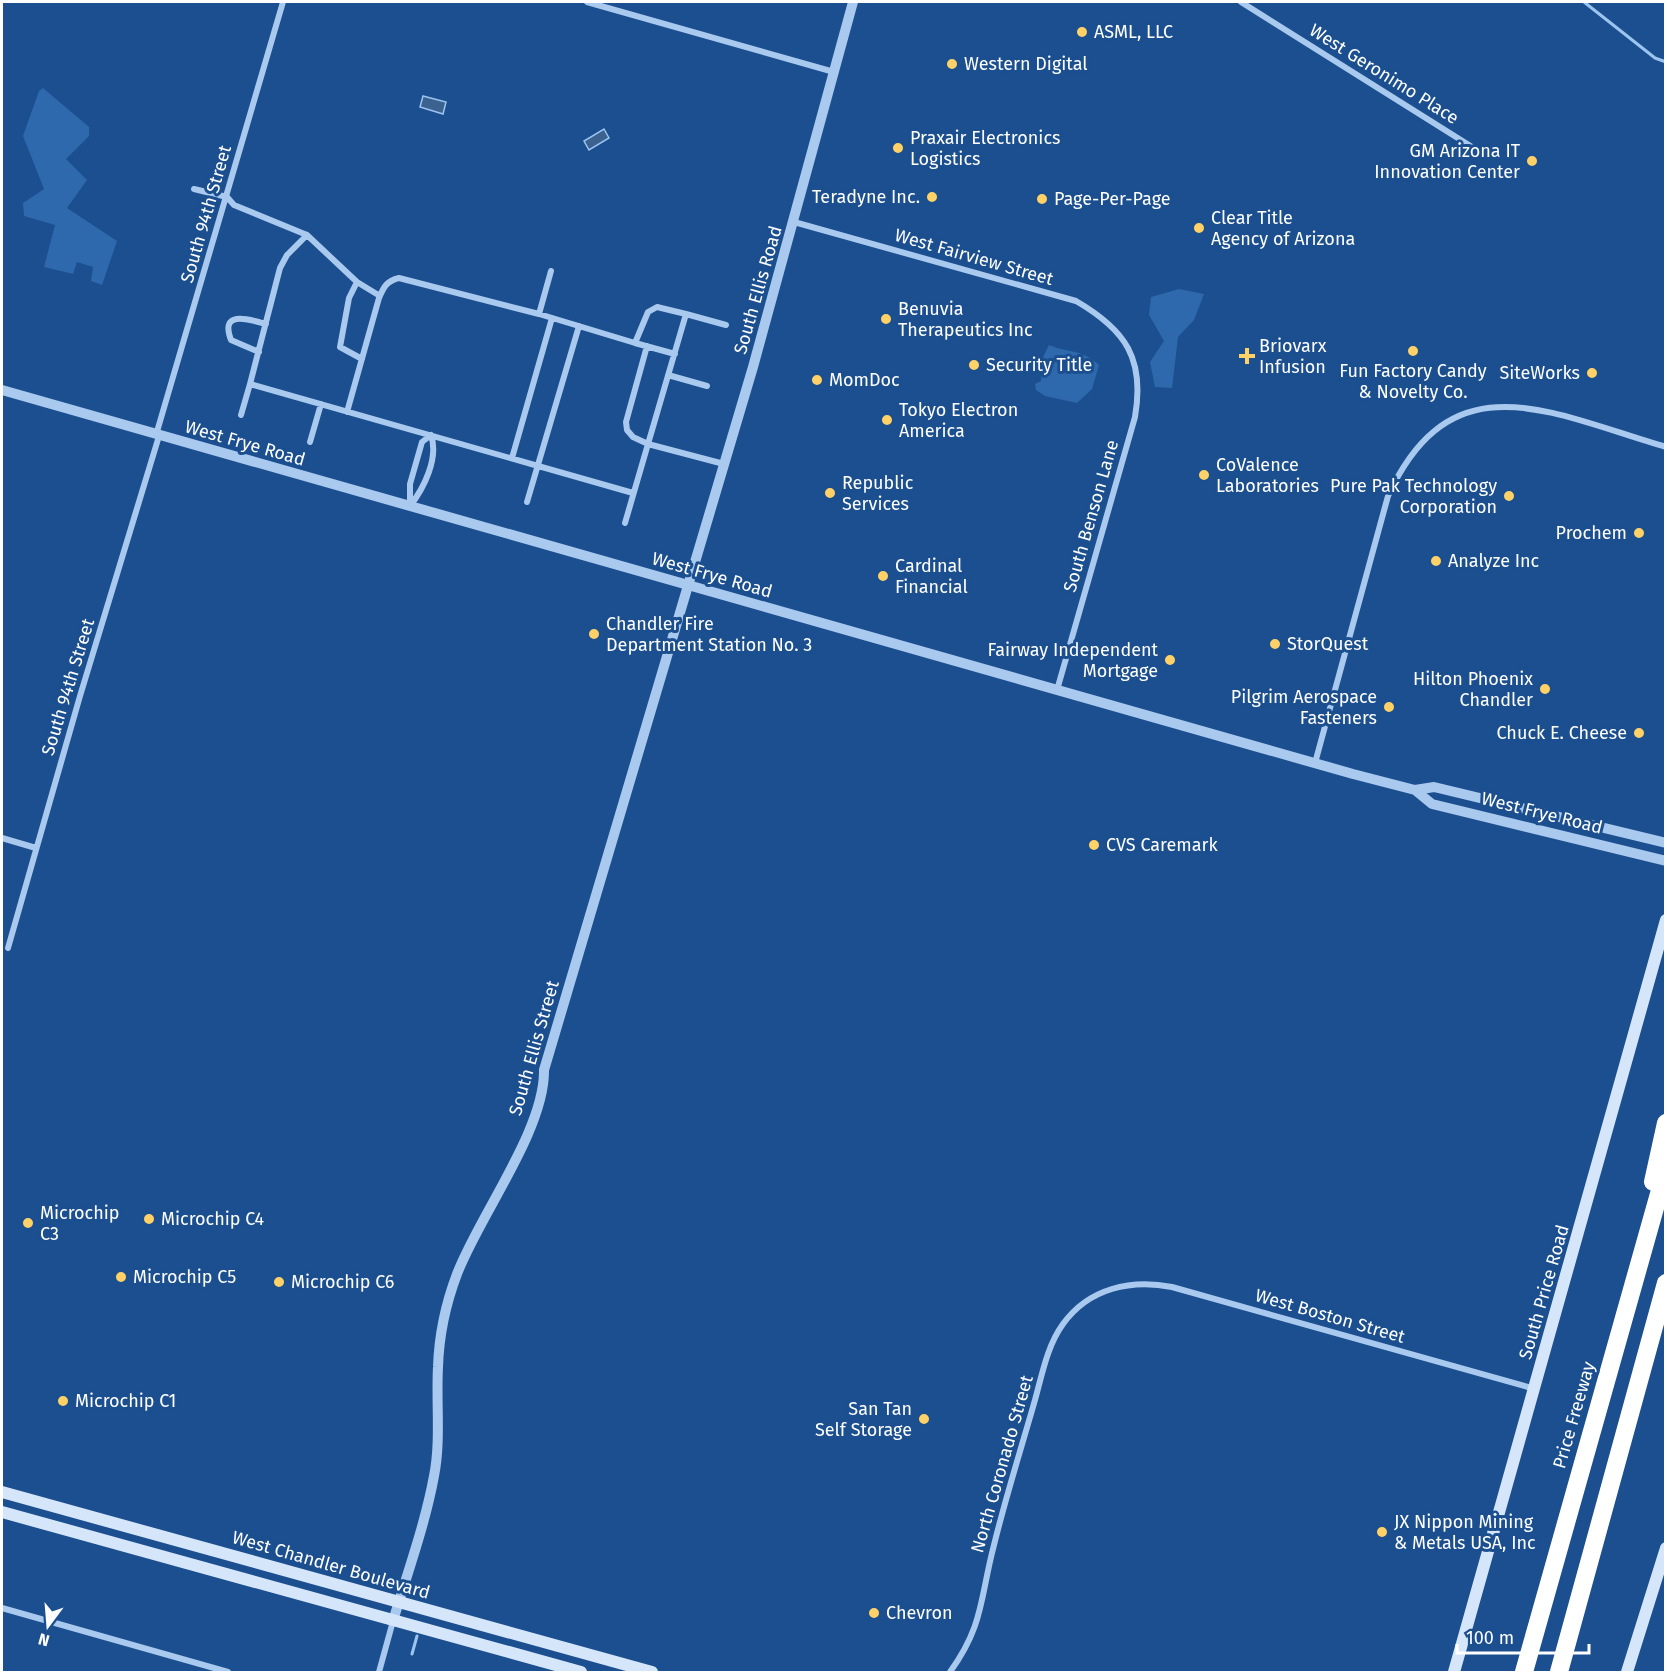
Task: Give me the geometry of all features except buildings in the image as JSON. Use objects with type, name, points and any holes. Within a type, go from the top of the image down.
[{"type":"highway","points":[[1621,1322],[1665,1123]]},
{"type":"highway","name":"Price Freeway","points":[[1524,1672],[1665,1169]]},
{"type":"highway","points":[[1559,1672],[1665,1283]]},
{"type":"highway","points":[[1638,1382],[1665,1317]]},
{"type":"main road","name":"South Price Road","points":[[1454,1672],[1665,920]]},
{"type":"main road","name":"West Chandler Boulevard","points":[[2,1492],[652,1672]]},
{"type":"main road","name":"West Chandler Boulevard","points":[[2,1512],[581,1672]]},
{"type":"main road","points":[[1627,1672],[1665,1548]]},
{"type":"street","name":"South 94th Street","points":[[8,948],[283,2]]},
{"type":"street","points":[[587,2],[834,72]]},
{"type":"street","name":"South Ellis Road","points":[[688,585],[794,222],[853,2]]},
{"type":"street","name":"West Geronimo Place","points":[[1241,2],[1480,152]]},
{"type":"street","points":[[194,189],[227,197],[234,205],[307,235],[357,282],[380,296]]},
{"type":"street","name":"West Fairview Street","points":[[794,222],[1076,301],[1103,318],[1130,349]]},
{"type":"street","points":[[241,415],[280,268],[287,255],[307,235]]},
{"type":"street","points":[[539,314],[551,271]]},
{"type":"street","points":[[347,412],[380,296],[390,280],[399,278],[539,314],[675,354]]},
{"type":"street","points":[[357,282],[349,298],[339,343],[344,351],[362,358]]},
{"type":"street","points":[[635,343],[648,312],[657,307],[726,326]]},
{"type":"street","points":[[625,523],[686,314]]},
{"type":"street","points":[[259,352],[231,340],[230,325],[234,319],[240,317],[266,324]]},
{"type":"street","points":[[512,458],[552,318]]},
{"type":"street","points":[[527,502],[579,326]]},
{"type":"street","points":[[647,346],[626,422],[627,430],[633,437],[648,444],[724,464]]},
{"type":"street","name":"South Benson Lane","points":[[1056,690],[1135,417],[1139,394],[1137,371],[1130,349]]},
{"type":"street","points":[[668,375],[707,386]]},
{"type":"street","points":[[250,384],[633,493]]},
{"type":"street","name":"West Frye Road","points":[[2,390],[1315,763],[1415,790],[1434,787],[1665,843]]},
{"type":"street","points":[[310,442],[321,404]]},
{"type":"street","points":[[1315,763],[1388,496],[1402,465],[1423,439],[1453,417],[1499,406],[1526,408],[1665,447]]},
{"type":"street","points":[[410,507],[423,489],[435,446],[431,435]]},
{"type":"street","points":[[410,507],[410,484],[422,442],[431,435]]},
{"type":"street","name":"South Ellis Street","points":[[393,1621],[434,1476],[438,1419],[438,1366],[444,1317],[457,1273],[534,1116],[544,1084],[544,1070],[688,585]]},
{"type":"street","name":"West Frye Road","points":[[1415,790],[1432,804],[1665,861]]},
{"type":"street","points":[[1569,837],[1573,821]]},
{"type":"street","points":[[2,838],[36,848]]},
{"type":"street","name":"West Boston Street","points":[[1116,1286],[1144,1283],[1180,1289],[1535,1389]]},
{"type":"street","name":"North Coronado Street","points":[[950,1672],[967,1648],[979,1619],[994,1543],[1052,1341],[1064,1322],[1079,1307],[1116,1286]]},
{"type":"street","points":[[2,1608],[228,1672]]},
{"type":"street","points":[[378,1672],[393,1621]]},
{"type":"shaded area","points":[[43,88],[89,127],[89,136],[66,159],[87,180],[67,208],[117,241],[102,285],[91,281],[93,267],[77,262],[73,274],[44,267],[55,225],[24,216],[23,203],[44,189],[23,136],[39,91]]},
{"type":"shaded area","points":[[423,96],[446,102],[443,114],[420,107]]},
{"type":"shaded area","points":[[604,129],[609,138],[589,150],[584,141]]},
{"type":"shaded area","points":[[1179,289],[1204,294],[1194,320],[1178,337],[1172,388],[1155,387],[1150,362],[1164,341],[1149,315],[1151,297]]},
{"type":"shaded area","points":[[1049,345],[1086,356],[1099,365],[1092,389],[1077,403],[1045,396],[1036,390],[1035,384],[1041,381],[1043,357]]},
{"type":"waterway","points":[[1584,2],[1655,58],[1666,62]]},
{"type":"waterway","points":[[412,1654],[417,1636]]},
{"type":"place","name":"ASML, LLC","points":[[1082,32]]},
{"type":"place","name":"Western Digital","points":[[952,64]]},
{"type":"place","name":"Praxair Electronics Logistics","points":[[898,148]]},
{"type":"place","name":"GM Arizona IT Innovation Center","points":[[1532,161]]},
{"type":"place","name":"Teradyne Inc.","points":[[932,197]]},
{"type":"place","name":"Page-Per-Page","points":[[1042,199]]},
{"type":"place","name":"Clear Title Agency of Arizona","points":[[1199,228]]},
{"type":"place","name":"Benuvia Therapeutics Inc","points":[[886,319]]},
{"type":"place","name":"Fun Factory Candy & Novelty Co.","points":[[1413,351]]},
{"type":"place","name":"Briovarx Infusion","points":[[1247,356]]},
{"type":"place","name":"Security Title","points":[[974,365]]},
{"type":"place","name":"SiteWorks","points":[[1592,373]]},
{"type":"place","name":"MomDoc","points":[[817,380]]},
{"type":"place","name":"Tokyo Electron America","points":[[887,420]]},
{"type":"place","name":"CoValence Laboratories","points":[[1204,475]]},
{"type":"place","name":"Republic Services","points":[[830,493]]},
{"type":"place","name":"Pure Pak Technology Corporation","points":[[1509,496]]},
{"type":"place","name":"Prochem","points":[[1639,533]]},
{"type":"place","name":"Analyze Inc","points":[[1436,561]]},
{"type":"place","name":"Cardinal Financial","points":[[883,576]]},
{"type":"place","name":"Chandler Fire Department Station No. 3","points":[[594,634]]},
{"type":"place","name":"StorQuest","points":[[1275,644]]},
{"type":"place","name":"Fairway Independent Mortgage","points":[[1170,660]]},
{"type":"place","name":"Hilton Phoenix Chandler","points":[[1545,689]]},
{"type":"place","name":"Pilgrim Aerospace Fasteners","points":[[1389,707]]},
{"type":"place","name":"Chuck E. Cheese","points":[[1639,733]]},
{"type":"place","name":"CVS Caremark","points":[[1094,845]]},
{"type":"place","name":"Microchip C4","points":[[149,1219]]},
{"type":"place","name":"Microchip C3","points":[[28,1223]]},
{"type":"place","name":"Microchip C5","points":[[121,1277]]},
{"type":"place","name":"Microchip C6","points":[[279,1282]]},
{"type":"place","name":"Microchip C1","points":[[63,1401]]},
{"type":"place","name":"San Tan Self Storage","points":[[924,1419]]},
{"type":"place","name":"JX Nippon Mining & Metals USA, Inc","points":[[1382,1532]]},
{"type":"place","name":"Chevron","points":[[874,1613]]}]
